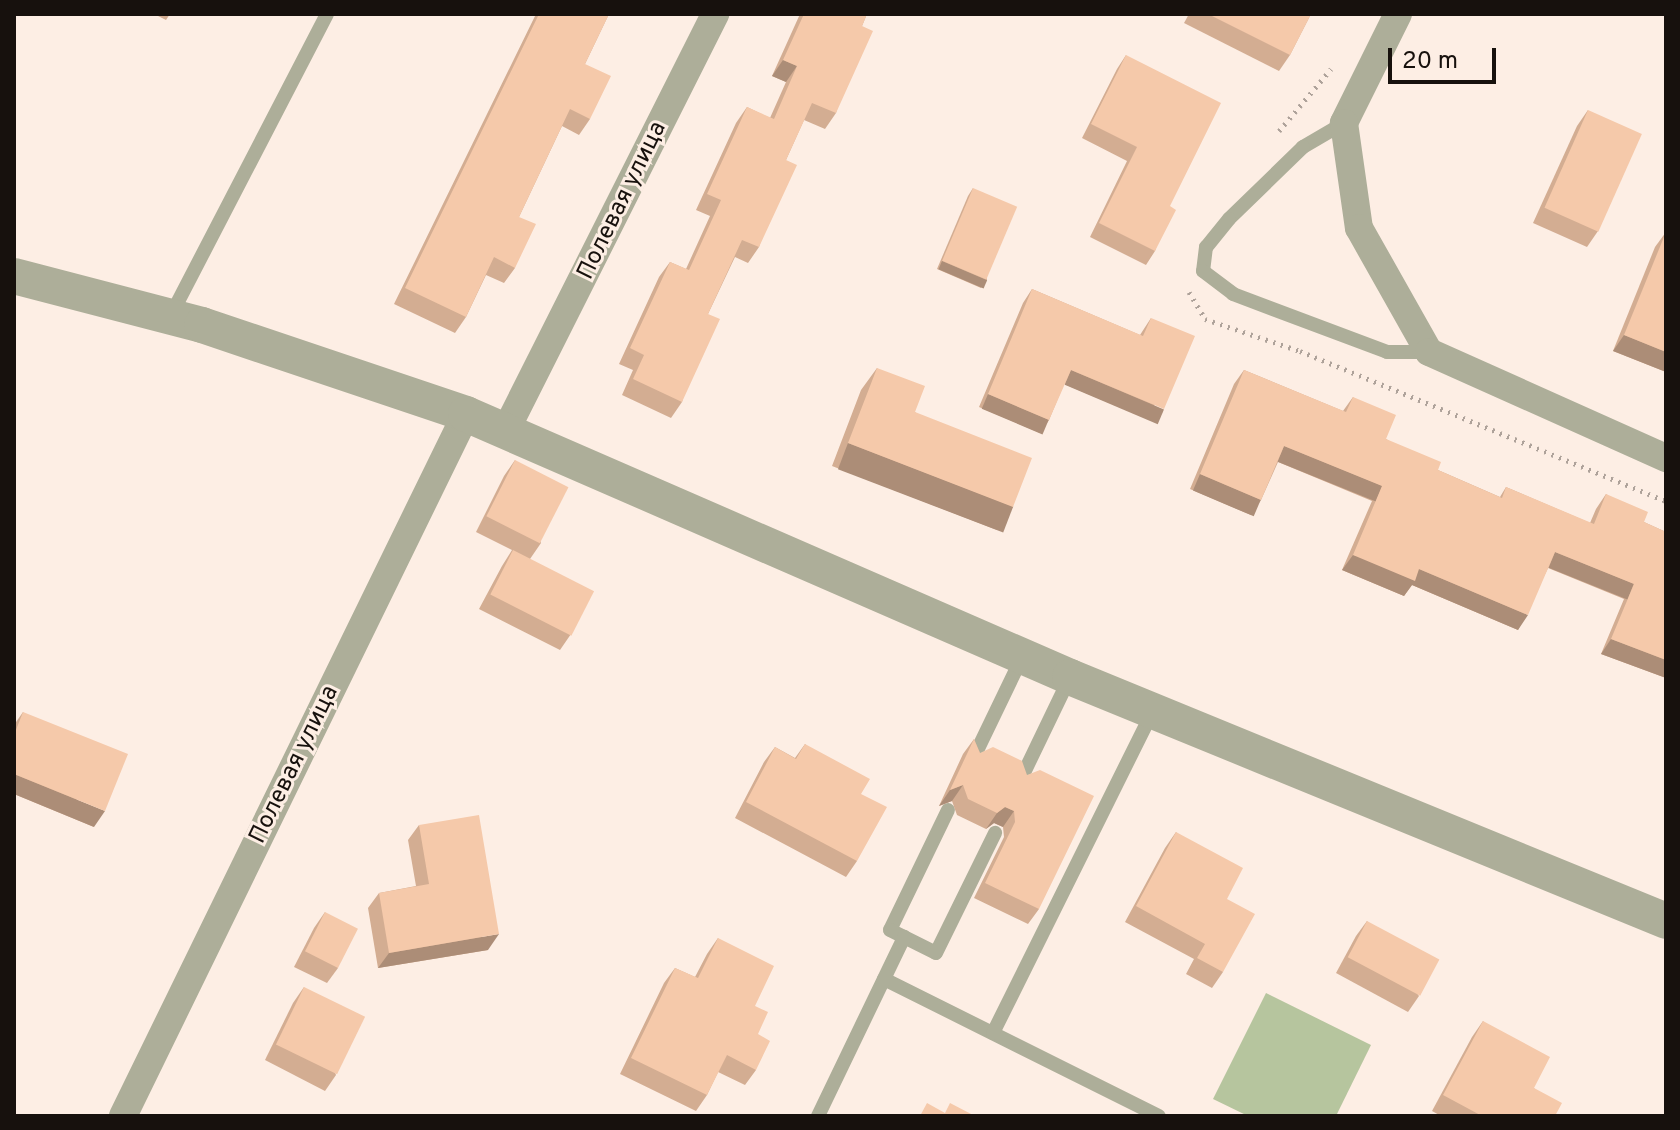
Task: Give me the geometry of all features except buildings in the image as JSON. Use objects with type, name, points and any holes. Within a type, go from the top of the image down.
[{"type":"street","name":"Полевая улица","points":[[506,430],[715,14]]},
{"type":"street","points":[[1398,14],[1344,123],[1359,228],[1429,352],[1666,458]]},
{"type":"street","points":[[14,276],[170,317],[466,414],[1022,657],[1666,921]]},
{"type":"street","name":"Полевая улица","points":[[123,1116],[466,414]]},
{"type":"lane","points":[[170,317],[327,14]]},
{"type":"lane","points":[[1344,123],[1303,147],[1229,219],[1206,247],[1203,271],[1233,294],[1387,352],[1429,352]]},
{"type":"lane","points":[[973,759],[1022,657]]},
{"type":"lane","points":[[1020,781],[1070,677]]},
{"type":"lane","points":[[993,1033],[1153,711]]},
{"type":"lane","points":[[948,810],[890,930],[936,953],[995,833]]},
{"type":"lane","points":[[818,1116],[904,937]]},
{"type":"lane","points":[[884,979],[1159,1116]]},
{"type":"path","points":[[1270,141],[1324,84],[1338,56]]},
{"type":"path","points":[[1188,284],[1189,295],[1205,319],[1300,351],[1666,501]]},
{"type":"green space","points":[[1266,993],[1371,1045],[1336,1116],[1248,1116],[1213,1099]]}]
